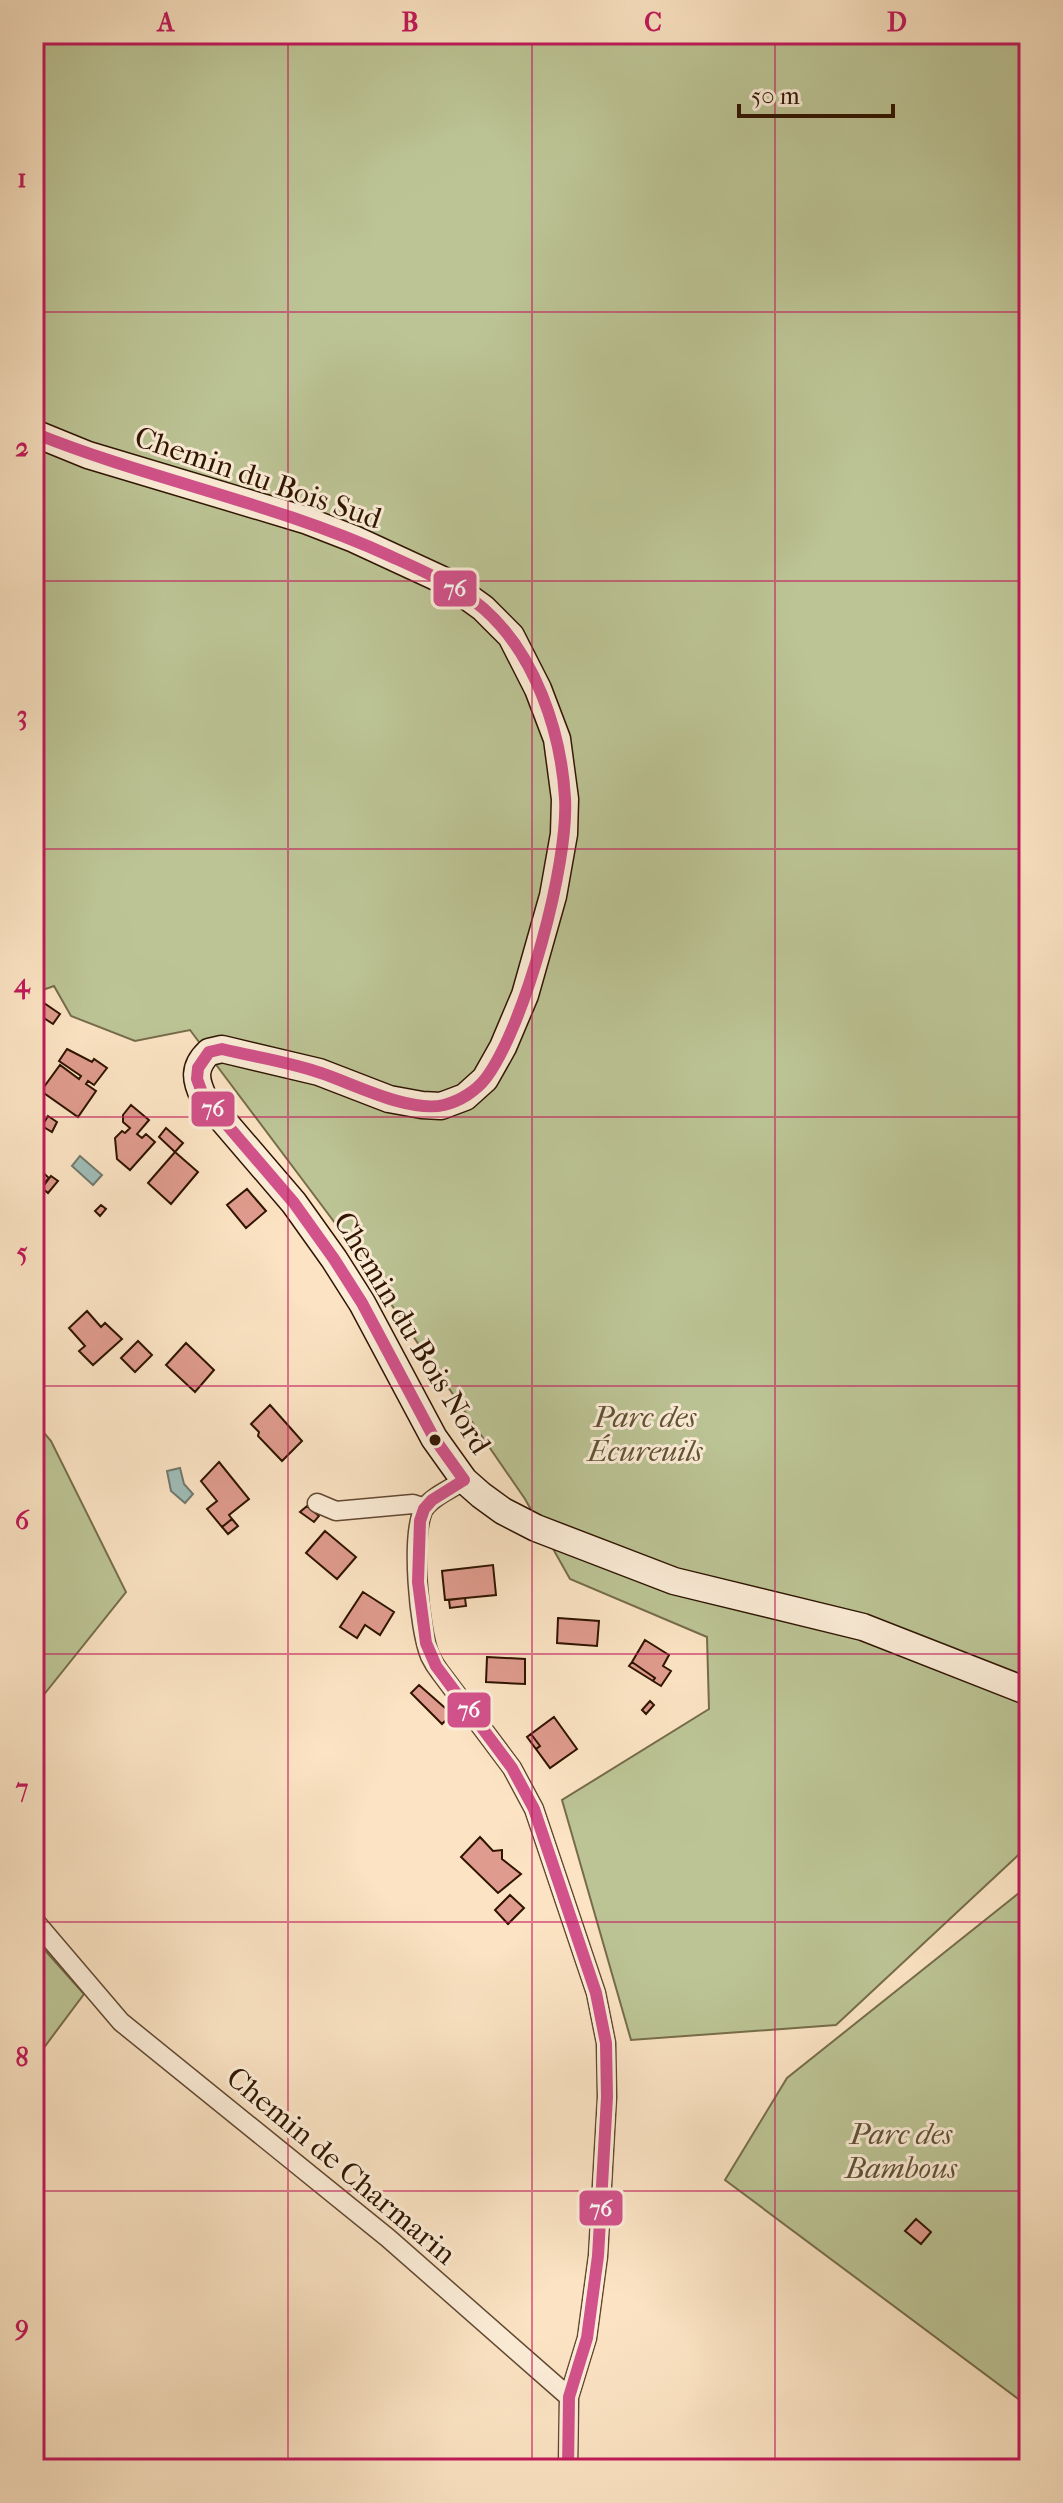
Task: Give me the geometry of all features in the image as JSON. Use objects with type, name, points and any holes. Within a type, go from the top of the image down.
[{"type":"street","name":"Chemin du Bois Sud","points":[[34,433],[88,455],[305,520],[447,582],[483,608],[511,636],[538,689],[557,739],[565,799],[564,834],[553,896],[525,995],[503,1047],[485,1079],[465,1097],[441,1106],[422,1105],[389,1099],[319,1072],[222,1049]]},
{"type":"street","name":"Chemin du Bois Nord","points":[[222,1049],[209,1052],[197,1069],[197,1084],[204,1098],[294,1203],[334,1259],[362,1303],[434,1438],[464,1480],[503,1511],[536,1528],[674,1581],[863,1627],[1029,1692]]},
{"type":"street","points":[[464,1480],[425,1508],[419,1529],[418,1589],[430,1657],[512,1768],[534,1809],[596,1993],[606,2043],[607,2097],[598,2256],[587,2338],[569,2397],[568,2469]]},
{"type":"street","points":[[317,1503],[336,1511],[413,1504],[425,1508]]},
{"type":"street","name":"Chemin de Charmarin","points":[[34,1920],[121,2022],[388,2238],[569,2397]]},
{"type":"green space","name":"Parc des Écureuils","points":[[34,34],[1029,34],[1029,1845],[836,2025],[631,2040],[562,1800],[709,1709],[707,1637],[570,1579],[525,1499],[338,1227],[190,1030],[135,1041],[71,1016],[54,986],[34,993]]},
{"type":"green space","points":[[34,1421],[51,1441],[126,1592],[34,1707]]},
{"type":"green space","name":"Parc des Bambous","points":[[1029,1885],[1029,2407],[725,2180],[787,2078]]},
{"type":"green space","points":[[34,1938],[84,1994],[34,2061]]},
{"type":"water","points":[[80,1156],[102,1175],[93,1185],[72,1166]]},
{"type":"water","points":[[180,1468],[184,1484],[193,1494],[185,1503],[171,1491],[167,1471]]},
{"type":"building","points":[[44,1003],[60,1014],[53,1024],[36,1013]]},
{"type":"building","points":[[67,1049],[92,1062],[94,1059],[107,1068],[94,1085],[88,1081],[86,1084],[96,1091],[78,1117],[41,1091],[60,1065],[79,1079],[81,1076],[59,1061]]},
{"type":"building","points":[[131,1105],[149,1120],[137,1134],[142,1138],[146,1134],[155,1142],[130,1170],[117,1159],[115,1138],[130,1128],[123,1122],[123,1115]]},
{"type":"building","points":[[48,1116],[57,1122],[52,1132],[42,1126]]},
{"type":"building","points":[[166,1128],[183,1143],[175,1152],[159,1137]]},
{"type":"building","points":[[175,1152],[198,1172],[171,1204],[148,1183]]},
{"type":"building","points":[[38,1168],[49,1178],[40,1188],[34,1183],[34,1172]]},
{"type":"building","points":[[51,1176],[58,1181],[48,1193],[42,1188]]},
{"type":"building","points":[[247,1189],[266,1211],[246,1228],[227,1205]]},
{"type":"building","points":[[101,1205],[106,1209],[100,1216],[95,1211]]},
{"type":"building","points":[[87,1311],[101,1327],[105,1323],[122,1339],[93,1365],[79,1351],[85,1346],[69,1328]]},
{"type":"building","points":[[138,1341],[152,1355],[135,1372],[121,1358]]},
{"type":"building","points":[[186,1343],[214,1370],[195,1392],[166,1365]]},
{"type":"building","points":[[270,1405],[302,1441],[282,1461],[251,1424]]},
{"type":"building","points":[[219,1462],[249,1499],[229,1515],[232,1519],[222,1527],[207,1509],[217,1501],[201,1481]]},
{"type":"building","points":[[307,1506],[319,1516],[314,1522],[300,1512]]},
{"type":"building","points":[[232,1519],[238,1526],[228,1534],[222,1527]]},
{"type":"building","points":[[325,1531],[356,1557],[337,1579],[306,1553]]},
{"type":"building","points":[[493,1565],[496,1595],[445,1600],[442,1571]]},
{"type":"building","points":[[363,1592],[394,1612],[380,1635],[365,1625],[357,1638],[340,1627]]},
{"type":"building","points":[[465,1598],[466,1606],[450,1608],[449,1600]]},
{"type":"building","points":[[558,1618],[599,1621],[597,1646],[557,1643]]},
{"type":"building","points":[[645,1640],[669,1655],[663,1666],[671,1671],[661,1686],[632,1662]]},
{"type":"building","points":[[487,1657],[525,1659],[525,1684],[486,1682]]},
{"type":"building","points":[[632,1662],[655,1678],[653,1681],[629,1666]]},
{"type":"building","points":[[419,1685],[452,1714],[442,1724],[411,1693]]},
{"type":"building","points":[[650,1701],[654,1705],[646,1714],[642,1710]]},
{"type":"building","points":[[554,1717],[577,1749],[550,1768],[536,1749],[540,1746],[531,1734]]},
{"type":"building","points":[[531,1734],[540,1746],[536,1749],[527,1737]]},
{"type":"building","points":[[480,1837],[493,1851],[502,1850],[502,1859],[521,1874],[498,1893],[461,1857]]},
{"type":"building","points":[[510,1895],[524,1908],[508,1924],[495,1910]]},
{"type":"building","points":[[916,2219],[931,2232],[921,2244],[905,2231]]},
{"type":"transit line","name":"76","points":[[34,433],[122,465],[302,521],[346,537],[439,579],[473,600],[502,627],[518,648],[542,695],[558,747],[565,798],[560,862],[542,943],[529,984],[501,1054],[482,1083],[456,1101],[430,1106],[398,1101],[321,1073],[222,1049],[209,1052],[198,1068],[197,1079],[204,1098],[294,1203],[334,1259],[362,1303],[434,1438],[464,1480]]},
{"type":"transit line","name":"76","points":[[464,1480],[432,1500],[424,1509],[420,1521],[418,1582],[426,1643],[436,1666],[512,1768],[534,1809],[596,1993],[606,2043],[607,2097],[598,2256],[587,2338],[569,2397],[568,2469]]}]
